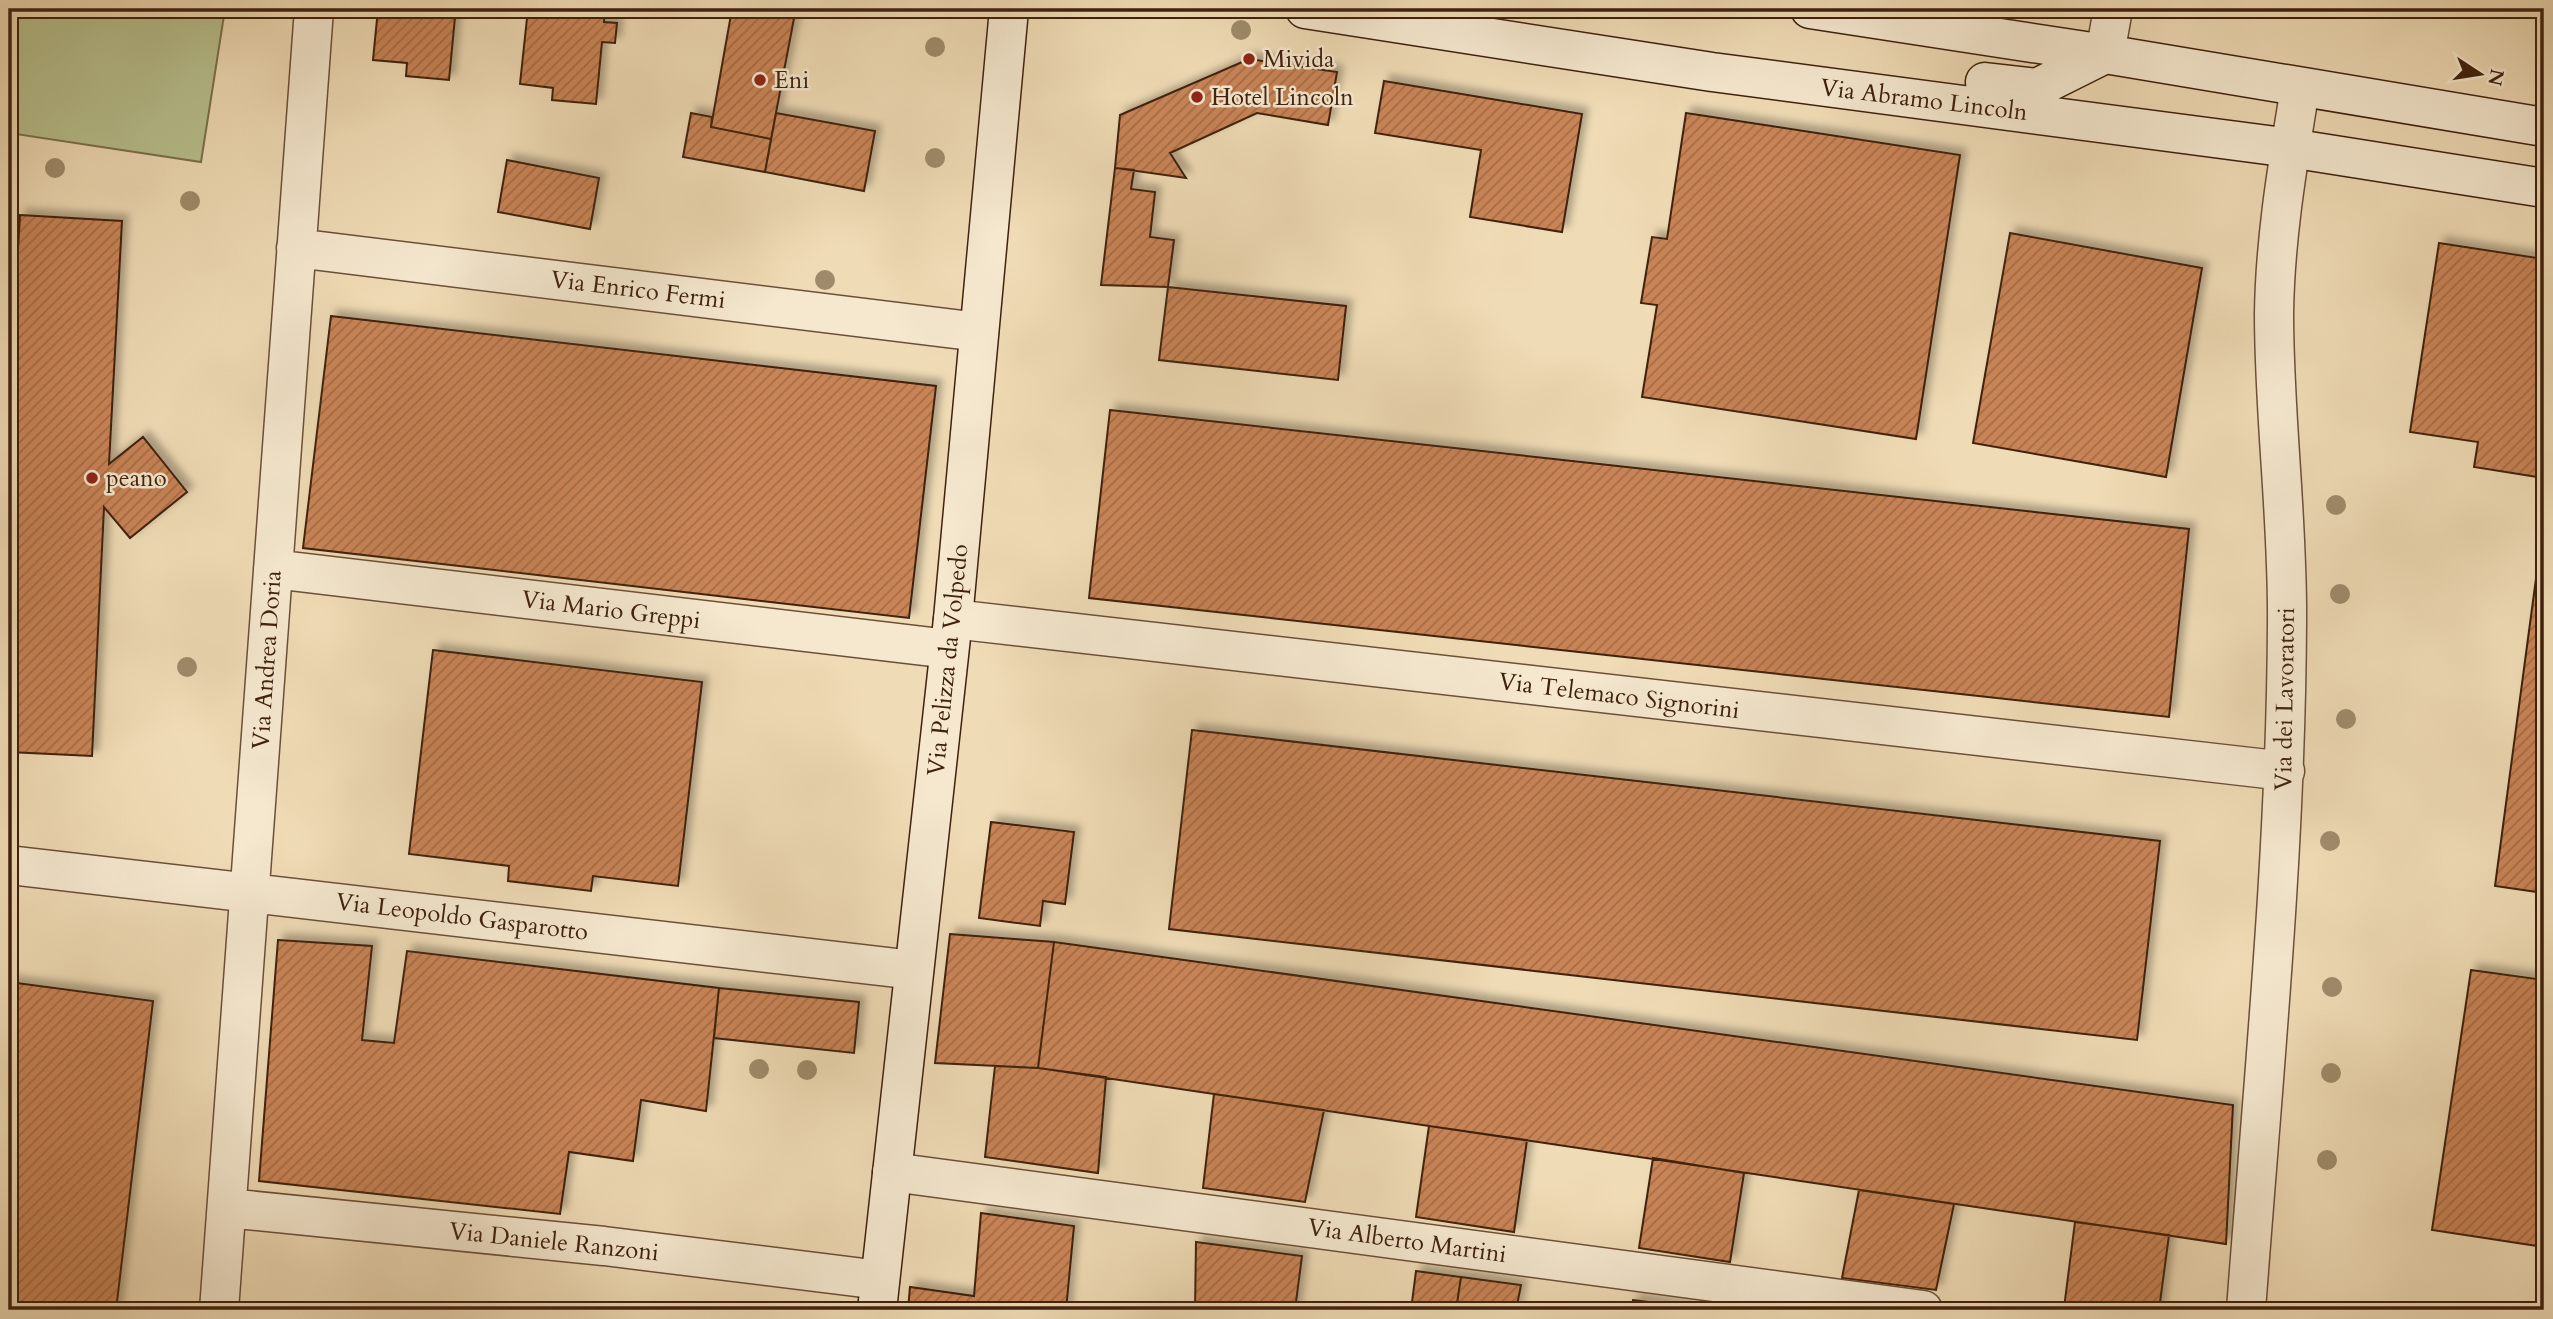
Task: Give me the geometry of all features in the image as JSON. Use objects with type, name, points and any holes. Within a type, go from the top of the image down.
[{"type":"street","name":"Via Andrea Doria","points":[[219,1310],[314,9]]},
{"type":"street","name":"Via Pelizza da Volpedo","points":[[878,1295],[951,634],[1009,9]]},
{"type":"street","name":"Via Abramo Lincoln","points":[[1305,9],[1699,70],[2290,148],[2544,188]]},
{"type":"street","points":[[1810,9],[2105,54],[2544,127]]},
{"type":"street","points":[[2105,54],[2113,9]]},
{"type":"street","points":[[1835,89],[1886,72],[2037,88],[2105,54]]},
{"type":"street","name":"Via dei Lavoratori","points":[[2246,1310],[2285,771],[2288,620],[2274,314],[2278,228],[2300,88]]},
{"type":"street","name":"Via Enrico Fermi","points":[[296,248],[979,332]]},
{"type":"street","name":"Via Mario Greppi","points":[[273,569],[951,634]]},
{"type":"street","name":"Via Telemaco Signorini","points":[[951,634],[2285,771]]},
{"type":"street","name":"Via Leopoldo Gasparotto","points":[[9,865],[914,970]]},
{"type":"street","name":"Via Alberto Martini","points":[[892,1172],[1923,1310]]},
{"type":"street","name":"Via Daniele Ranzoni","points":[[227,1208],[604,1246],[878,1295]]},
{"type":"green space","points":[[9,9],[225,9],[201,162],[9,133]]},
{"type":"building","points":[[378,9],[468,9],[468,18],[455,17],[449,80],[406,76],[407,63],[373,60]]},
{"type":"building","points":[[528,9],[605,9],[604,22],[617,23],[615,43],[602,42],[596,104],[552,100],[553,88],[520,84]]},
{"type":"building","points":[[732,9],[772,9],[795,13],[771,139],[711,127]]},
{"type":"building","points":[[1249,59],[1337,72],[1328,125],[1257,113],[1170,153],[1186,178],[1115,168],[1120,115]]},
{"type":"building","points":[[1384,81],[1582,114],[1562,232],[1470,217],[1481,150],[1375,133]]},
{"type":"building","points":[[691,113],[712,117],[711,127],[771,139],[765,172],[683,157]]},
{"type":"building","points":[[776,113],[875,131],[864,191],[765,172]]},
{"type":"building","points":[[1686,113],[1960,155],[1916,439],[1642,397],[1657,305],[1641,303],[1652,237],[1667,239]]},
{"type":"building","points":[[507,160],[599,178],[590,229],[498,212]]},
{"type":"building","points":[[1115,168],[1134,170],[1131,189],[1155,192],[1150,237],[1174,240],[1168,287],[1101,285]]},
{"type":"building","name":"peano","points":[[20,215],[122,221],[109,464],[143,437],[187,492],[130,538],[104,507],[92,756],[9,752],[9,408]]},
{"type":"building","points":[[2010,233],[2202,268],[2166,477],[1973,443]]},
{"type":"building","points":[[2439,243],[2544,259],[2544,478],[2474,467],[2478,442],[2410,432]]},
{"type":"building","points":[[1168,287],[1346,306],[1338,380],[1159,360]]},
{"type":"building","points":[[331,316],[936,386],[909,618],[303,548]]},
{"type":"building","points":[[1110,410],[2189,529],[2169,717],[1089,598]]},
{"type":"building","points":[[2544,526],[2544,893],[2495,886]]},
{"type":"building","points":[[433,650],[702,682],[678,886],[593,876],[591,891],[508,881],[509,866],[409,854]]},
{"type":"building","points":[[1192,730],[2160,841],[2137,1040],[1169,929]]},
{"type":"building","points":[[991,822],[1074,832],[1065,904],[1043,901],[1040,926],[979,918]]},
{"type":"building","points":[[950,934],[1054,942],[1038,1068],[935,1063]]},
{"type":"building","points":[[278,940],[372,946],[362,1040],[394,1043],[407,951],[719,988],[706,1111],[641,1100],[633,1161],[569,1152],[560,1214],[259,1181]]},
{"type":"building","points":[[1054,942],[2233,1105],[2226,1244],[1038,1068]]},
{"type":"building","points":[[2471,970],[2544,980],[2544,1247],[2432,1230]]},
{"type":"building","points":[[9,982],[153,1001],[116,1310],[9,1310]]},
{"type":"building","points":[[719,988],[859,1002],[854,1053],[714,1038]]},
{"type":"building","points":[[995,1066],[1038,1068],[1106,1077],[1098,1173],[985,1157]]},
{"type":"building","points":[[1214,1094],[1324,1110],[1305,1202],[1203,1188]]},
{"type":"building","points":[[1429,1126],[1527,1140],[1514,1232],[1416,1217]]},
{"type":"building","points":[[1653,1158],[1744,1173],[1730,1262],[1639,1248]]},
{"type":"building","points":[[1859,1190],[1954,1204],[1936,1290],[1842,1278]]},
{"type":"building","points":[[981,1213],[1074,1226],[1066,1310],[908,1310],[910,1287],[974,1296]]},
{"type":"building","points":[[2075,1222],[2169,1235],[2159,1310],[2064,1308]]},
{"type":"building","points":[[1196,1242],[1302,1256],[1295,1310],[1195,1310]]},
{"type":"building","points":[[1416,1271],[1461,1277],[1456,1310],[1411,1310]]},
{"type":"building","points":[[1461,1277],[1521,1285],[1516,1310],[1456,1310]]},
{"type":"building","points":[[1633,1300],[1711,1310],[1632,1310]]},
{"type":"place","name":"Mivida","points":[[1249,59]]},
{"type":"place","name":"Eni","points":[[760,80]]},
{"type":"place","name":"Hotel Lincoln","points":[[1197,97]]},
{"type":"place","name":"peano","points":[[92,478]]}]
